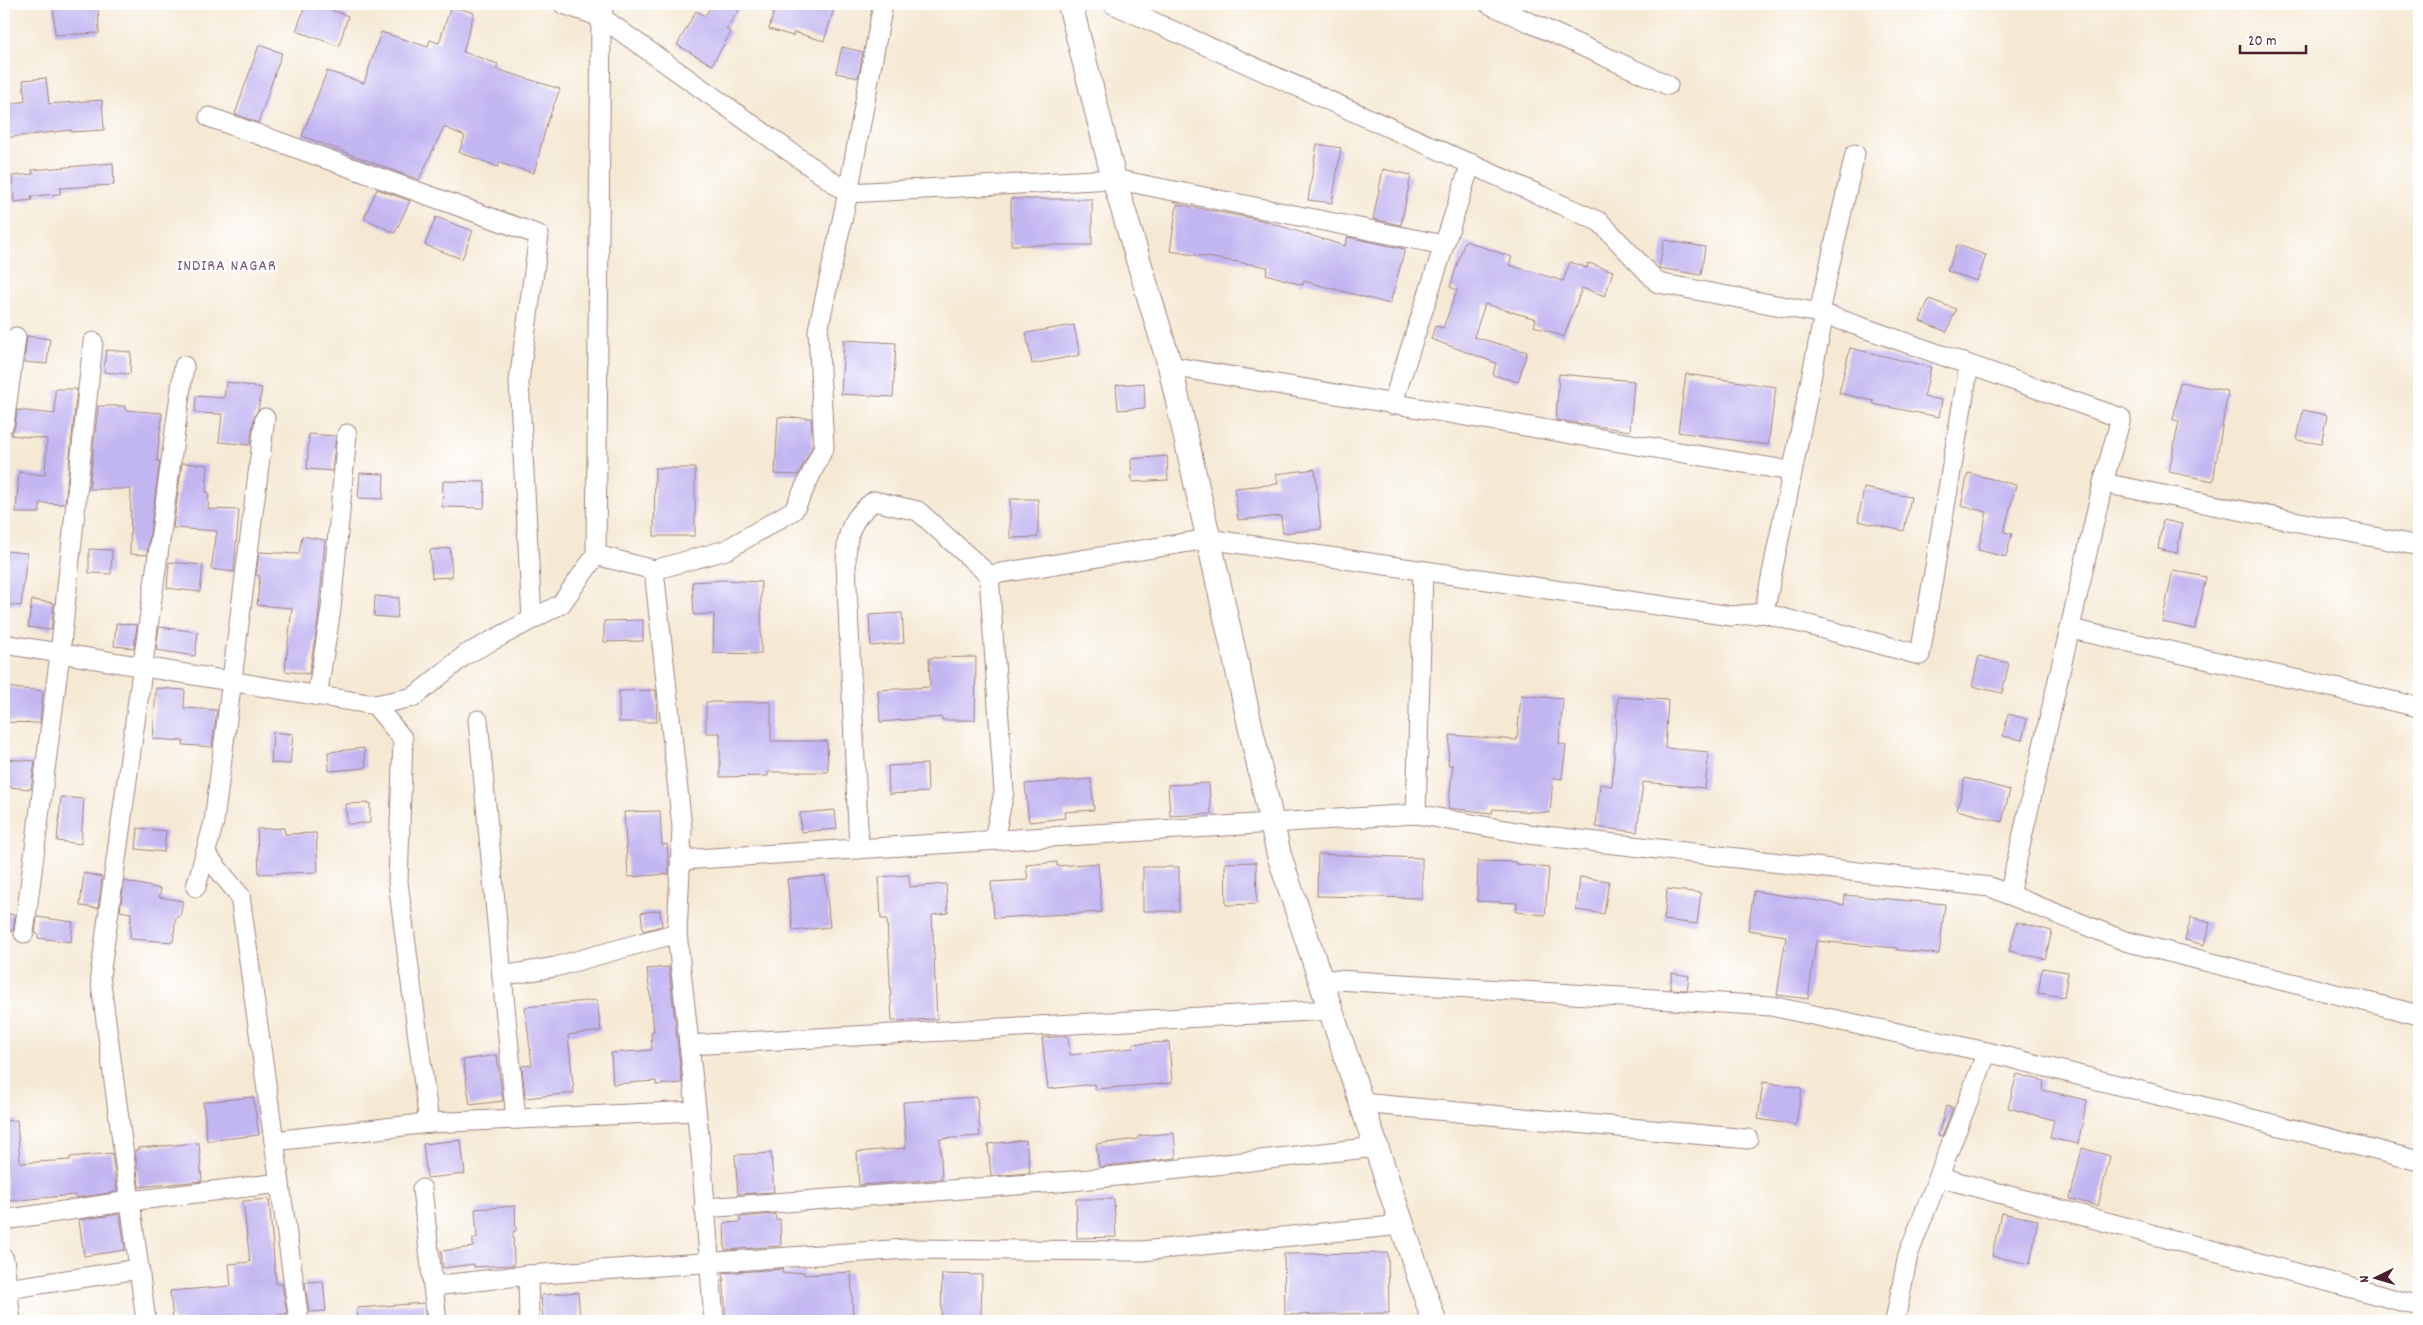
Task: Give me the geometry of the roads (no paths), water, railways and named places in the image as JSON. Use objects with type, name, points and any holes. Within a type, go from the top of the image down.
[{"type":"street","points":[[562,4],[602,10],[848,194],[1114,179],[1444,245]]},
{"type":"street","points":[[596,555],[654,570],[726,550],[794,510],[824,447],[818,330],[848,194],[883,4]]},
{"type":"street","points":[[1070,4],[1114,179],[1170,366],[1279,855],[1434,1321]]},
{"type":"street","points":[[1113,4],[1600,222],[1658,283],[1821,313],[2121,418],[2102,483],[2071,629],[2009,895]]},
{"type":"street","points":[[1489,4],[1668,85]]},
{"type":"street","points":[[4,644],[376,705],[414,698],[465,655],[561,604],[596,555],[602,10]]},
{"type":"street","points":[[209,117],[538,235],[520,381],[532,619]]},
{"type":"street","points":[[1764,614],[1821,313],[1855,154]]},
{"type":"street","points":[[1392,405],[1471,163]]},
{"type":"street","points":[[4,424],[16,338]]},
{"type":"street","points":[[24,933],[60,654],[93,342]]},
{"type":"street","points":[[989,575],[1208,539],[1731,616],[1764,614],[1920,655],[1970,365]]},
{"type":"street","points":[[146,1321],[100,976],[184,366]]},
{"type":"street","points":[[1170,366],[1791,471]]},
{"type":"street","points":[[196,887],[214,822],[265,418]]},
{"type":"street","points":[[317,696],[330,609],[347,434]]},
{"type":"street","points":[[2102,483],[2419,546]]},
{"type":"street","points":[[859,849],[846,538],[860,512],[874,501],[918,511],[989,575],[1004,792],[994,840]]},
{"type":"street","points":[[654,570],[682,827],[677,933],[696,1111],[714,1321]]},
{"type":"street","points":[[1416,814],[1423,572]]},
{"type":"street","points":[[2071,629],[2419,707]]},
{"type":"street","points":[[376,705],[403,739],[398,882],[429,1123]]},
{"type":"street","points":[[478,720],[516,1119]]},
{"type":"street","points":[[680,860],[1416,814],[1528,834],[1990,887],[2125,941],[2419,1015]]},
{"type":"street","points":[[206,853],[240,896],[300,1321]]},
{"type":"street","points":[[502,976],[555,967],[677,933]]},
{"type":"street","points":[[1320,979],[1771,1006],[1986,1052],[2419,1161]]},
{"type":"street","points":[[689,1045],[1330,1010]]},
{"type":"street","points":[[1895,1321],[1908,1255],[1986,1052]]},
{"type":"street","points":[[1361,1103],[1748,1139]]},
{"type":"street","points":[[274,1141],[429,1123],[696,1111]]},
{"type":"street","points":[[704,1208],[1072,1181],[1376,1147]]},
{"type":"street","points":[[1939,1177],[2419,1306]]},
{"type":"street","points":[[4,1220],[130,1201],[280,1183]]},
{"type":"street","points":[[422,1189],[437,1321]]},
{"type":"street","points":[[434,1286],[528,1275],[906,1249],[1142,1251],[1402,1225]]},
{"type":"street","points":[[4,1259],[11,1321]]},
{"type":"street","points":[[7,1289],[139,1269]]},
{"type":"street","points":[[528,1275],[529,1321]]},
{"type":"district","name":"INDIRA NAGAR","points":[[227,264]]}]
